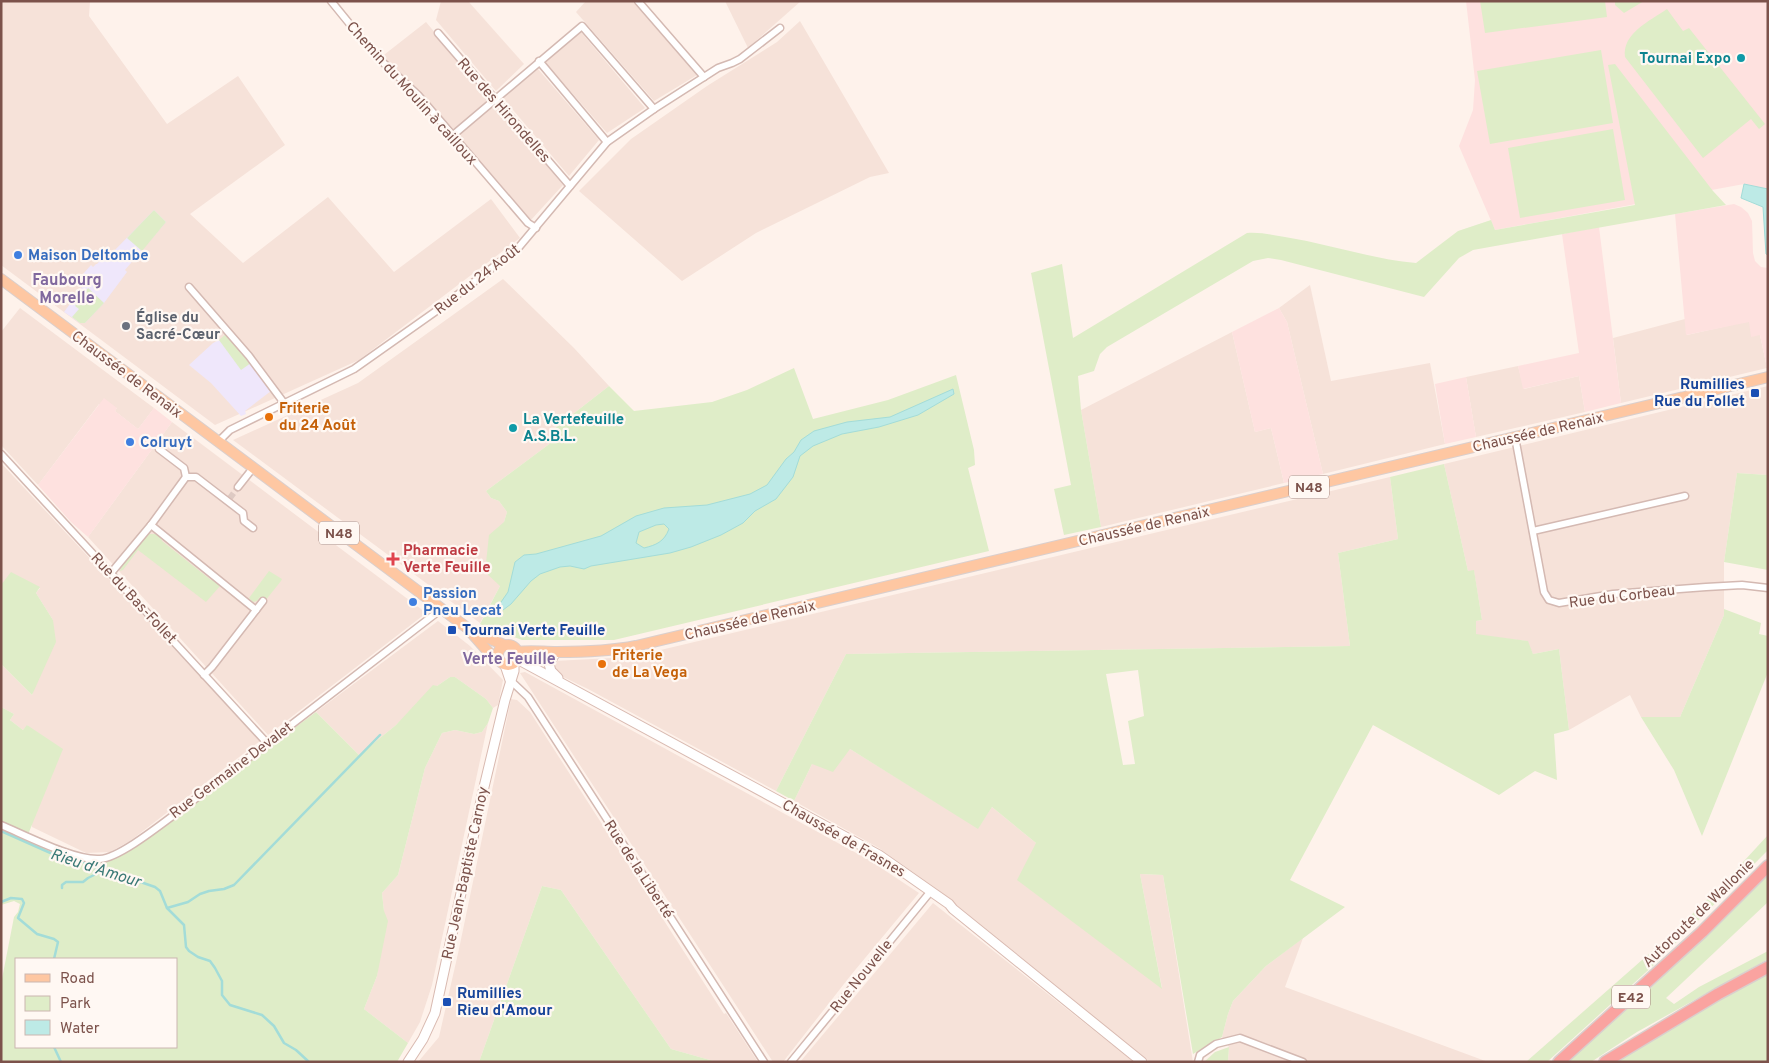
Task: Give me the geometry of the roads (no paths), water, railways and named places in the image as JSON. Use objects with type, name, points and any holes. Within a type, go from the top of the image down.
[{"type":"highway","name":"Autoroute de Wallonie","points":[[1559,1062],[1695,938],[1768,866]]},
{"type":"highway","points":[[1605,1062],[1710,999],[1768,967]]},
{"type":"main road","name":"Chaussée de Renaix","points":[[1,279],[470,630],[504,646],[512,646],[510,659]]},
{"type":"main road","name":"Chaussée de Renaix","points":[[470,630],[491,655],[510,659],[532,650],[556,652],[611,650],[636,646],[1768,377]]},
{"type":"main road","points":[[556,652],[550,661],[549,668],[561,682]]},
{"type":"main road","points":[[510,659],[510,680]]},
{"type":"main road","name":"Chaussée de Frasnes","points":[[510,659],[561,682],[879,855],[931,891],[1142,1062]]},
{"type":"main road","name":"Rue Jean-Baptiste Carnoy","points":[[408,1062],[423,1039],[435,1013],[484,787],[510,680]]},
{"type":"street","name":"Chemin du Moulin à cailloux","points":[[331,1],[375,55],[418,95],[528,223],[536,228]]},
{"type":"street","points":[[638,1],[704,77]]},
{"type":"street","points":[[452,136],[582,26],[654,109]]},
{"type":"street","name":"Rue du 24 Août","points":[[218,442],[230,430],[354,369],[501,262],[519,247],[536,228],[607,142],[718,68],[732,64],[780,28]]},
{"type":"street","name":"Rue des Hirondelles","points":[[438,33],[570,186]]},
{"type":"street","points":[[539,61],[607,142]]},
{"type":"street","points":[[189,288],[250,356],[284,403]]},
{"type":"street","name":"Rue du Corbeau","points":[[1515,437],[1544,592],[1549,600],[1559,603],[1632,592],[1742,586],[1768,588]]},
{"type":"street","points":[[111,573],[151,525],[186,478],[184,468],[158,449]]},
{"type":"street","name":"Rue du Bas-Follet","points":[[3,458],[267,743]]},
{"type":"street","points":[[238,487],[253,468]]},
{"type":"street","points":[[186,478],[196,478],[229,500],[243,513],[244,521],[253,528]]},
{"type":"street","points":[[1533,531],[1685,496]]},
{"type":"street","points":[[151,525],[256,610]]},
{"type":"street","points":[[204,675],[263,601]]},
{"type":"street","name":"Rue Germaine Devalet","points":[[1,825],[62,852],[99,860],[110,857],[182,809],[435,614],[440,608]]},
{"type":"street","name":"Rue de la Liberté","points":[[510,680],[528,697],[764,1062]]},
{"type":"street","name":"Rue Nouvelle","points":[[791,1062],[931,891]]},
{"type":"street","points":[[1198,1062],[1200,1055],[1216,1044],[1240,1038],[1303,1062]]},
{"type":"water","points":[[1744,184],[1768,189],[1768,255],[1766,254],[1763,207],[1741,198]]},
{"type":"water","points":[[953,389],[954,394],[918,415],[879,427],[842,434],[813,446],[800,456],[793,477],[776,499],[755,511],[743,523],[721,535],[670,553],[591,566],[584,569],[570,566],[560,567],[540,574],[503,610],[499,605],[508,592],[515,562],[524,555],[536,554],[601,536],[636,516],[664,508],[707,505],[750,494],[767,485],[786,459],[794,452],[801,440],[814,431],[847,422],[890,417]],"holes":[[[664,524],[669,529],[665,537],[656,544],[644,548],[636,543],[639,532]]]},
{"type":"waterway","points":[[167,908],[188,902],[200,894],[234,885],[380,735]]},
{"type":"waterway","name":"Rieu d'Amour","points":[[1,831],[55,855],[87,863],[110,873],[155,887],[160,891],[167,908],[184,925],[186,947],[198,957],[210,961],[215,968],[222,981],[222,995],[230,1005],[262,1015],[274,1026],[284,1043],[296,1050],[309,1062]]},
{"type":"waterway","points":[[62,888],[62,885],[66,882],[83,882],[94,875],[97,867]]},
{"type":"waterway","points":[[1,902],[11,898],[22,899],[24,903],[18,918],[37,934],[58,942],[54,958]]},
{"type":"waterway","points":[[54,1048],[61,1062]]},
{"type":"tunnel","points":[[230,498],[238,487]]},
{"type":"place","name":"Tournai Expo","points":[[1741,58]]},
{"type":"place","name":"Maison Deltombe","points":[[18,255]]},
{"type":"place","name":"Église du Sacré-Cœur","points":[[126,326]]},
{"type":"place","name":"Rumillies Rue du Follet","points":[[1755,393]]},
{"type":"place","name":"Friterie du 24 Août","points":[[269,417]]},
{"type":"place","name":"La Vertefeuille A.S.B.L.","points":[[513,428]]},
{"type":"place","name":"Colruyt","points":[[130,442]]},
{"type":"place","name":"Pharmacie Verte Feuille","points":[[393,559]]},
{"type":"place","name":"Passion Pneu Lecat","points":[[413,602]]},
{"type":"place","name":"Tournai Verte Feuille","points":[[452,630]]},
{"type":"place","name":"Friterie de La Vega","points":[[602,664]]},
{"type":"place","name":"Rumillies Rieu d'Amour","points":[[447,1002]]},
{"type":"district","name":"Faubourg Morelle","points":[[67,288]]},
{"type":"district","name":"Verte Feuille","points":[[509,658]]}]
